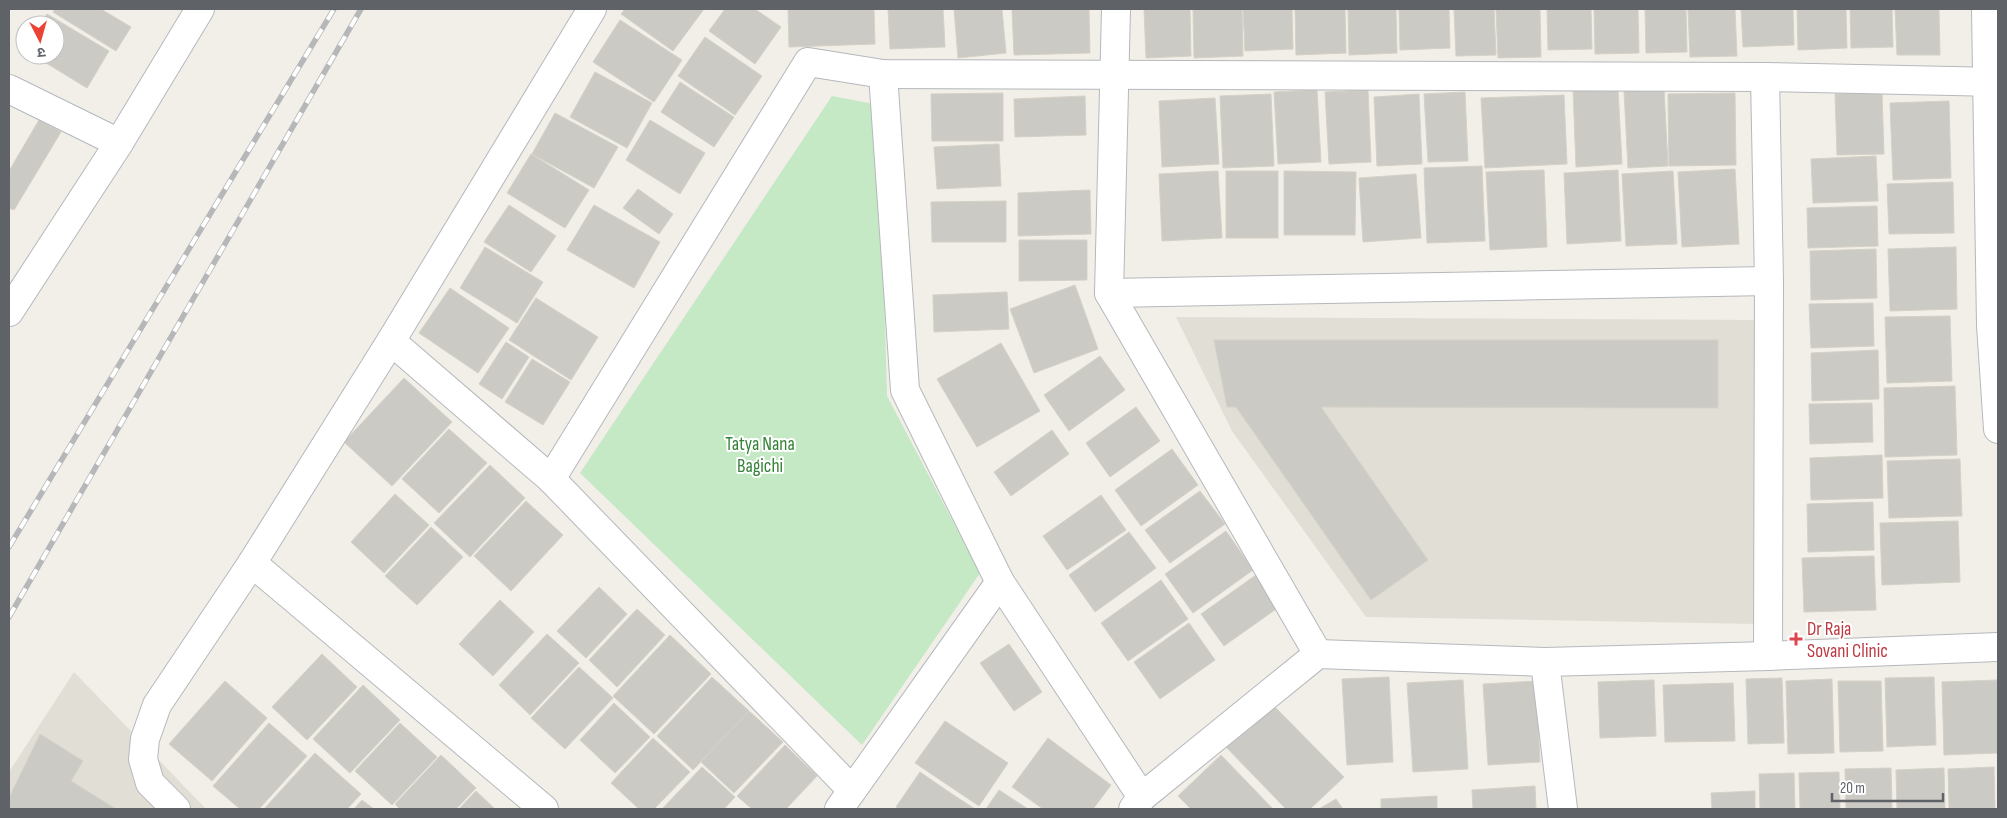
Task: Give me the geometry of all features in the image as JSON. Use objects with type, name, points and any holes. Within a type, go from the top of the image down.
[{"type":"street","points":[[10,309],[119,143],[200,9]]},
{"type":"street","points":[[176,809],[150,783],[143,760],[145,739],[157,705],[252,563],[391,341],[592,9]]},
{"type":"street","points":[[1116,9],[1109,293],[1318,654]]},
{"type":"street","points":[[1986,9],[1993,82],[1995,325],[1998,429]]},
{"type":"street","points":[[550,479],[808,62],[883,74],[1765,77],[1993,82]]},
{"type":"street","points":[[883,74],[905,390],[1000,582],[1137,803],[1318,654],[1545,662],[1998,647]]},
{"type":"street","points":[[1765,77],[1769,281],[1768,656]]},
{"type":"street","points":[[9,89],[119,143]]},
{"type":"street","points":[[1109,293],[1769,281]]},
{"type":"street","points":[[391,341],[550,479],[846,800],[1000,582]]},
{"type":"street","points":[[252,563],[544,809]]},
{"type":"street","points":[[1545,662],[1563,809]]},
{"type":"shaded area","points":[[1176,317],[1759,320],[1757,624],[1366,617],[1232,431]]},
{"type":"shaded area","points":[[74,672],[206,809],[9,809],[9,772]]},
{"type":"green space","name":"Tatya Nana Bagichi","points":[[832,96],[879,105],[887,396],[980,573],[862,745],[580,473]]},
{"type":"building","points":[[55,9],[101,9],[131,27],[116,51],[65,19],[65,15],[58,15],[53,12]]},
{"type":"building","points":[[625,9],[704,9],[673,51],[621,14]]},
{"type":"building","points":[[725,9],[755,9],[781,27],[755,64],[709,31]]},
{"type":"building","points":[[788,9],[874,9],[875,44],[789,47]]},
{"type":"building","points":[[888,9],[943,9],[945,47],[890,49]]},
{"type":"building","points":[[954,9],[1002,9],[1006,53],[958,58]]},
{"type":"building","points":[[1012,9],[1089,9],[1090,53],[1014,55]]},
{"type":"building","points":[[1144,9],[1190,9],[1191,56],[1146,58]]},
{"type":"building","points":[[1193,9],[1242,9],[1243,56],[1194,58]]},
{"type":"building","points":[[1243,9],[1292,9],[1293,49],[1245,51]]},
{"type":"building","points":[[1295,9],[1345,9],[1346,53],[1296,55]]},
{"type":"building","points":[[1348,9],[1396,9],[1397,53],[1349,55]]},
{"type":"building","points":[[1399,9],[1449,9],[1450,48],[1400,50]]},
{"type":"building","points":[[1454,9],[1494,9],[1496,55],[1456,56]]},
{"type":"building","points":[[1496,9],[1540,9],[1541,57],[1498,58]]},
{"type":"building","points":[[1547,9],[1591,9],[1592,49],[1548,50]]},
{"type":"building","points":[[1594,9],[1638,9],[1639,53],[1595,54]]},
{"type":"building","points":[[1645,9],[1686,9],[1687,52],[1646,53]]},
{"type":"building","points":[[1688,9],[1735,9],[1737,56],[1690,57]]},
{"type":"building","points":[[1741,9],[1793,9],[1794,45],[1743,47]]},
{"type":"building","points":[[1797,9],[1846,9],[1847,48],[1798,50]]},
{"type":"building","points":[[1850,9],[1892,9],[1893,47],[1851,48]]},
{"type":"building","points":[[1895,9],[1939,9],[1940,55],[1897,55]]},
{"type":"building","points":[[620,20],[682,60],[654,102],[593,62]]},
{"type":"building","points":[[65,25],[109,51],[87,88],[49,65],[65,65]]},
{"type":"building","points":[[705,37],[762,76],[735,115],[678,76]]},
{"type":"building","points":[[595,72],[652,103],[627,148],[570,117]]},
{"type":"building","points":[[680,82],[734,117],[714,147],[661,112]]},
{"type":"building","points":[[1618,88],[1622,164],[1576,167],[1573,89]]},
{"type":"building","points":[[1664,89],[1668,166],[1628,168],[1624,91]]},
{"type":"building","points":[[1317,90],[1321,162],[1278,164],[1274,92]]},
{"type":"building","points":[[1368,90],[1371,162],[1329,164],[1325,92]]},
{"type":"building","points":[[1465,92],[1468,161],[1428,162],[1424,94]]},
{"type":"building","points":[[1882,92],[1884,154],[1837,155],[1835,94]]},
{"type":"building","points":[[1003,93],[1003,141],[932,141],[931,94]]},
{"type":"building","points":[[1735,93],[1736,165],[1669,166],[1668,94]]},
{"type":"building","points":[[1271,94],[1274,166],[1223,168],[1220,96]]},
{"type":"building","points":[[1419,94],[1422,164],[1377,166],[1374,97]]},
{"type":"building","points":[[1564,95],[1567,164],[1485,168],[1481,98]]},
{"type":"building","points":[[1085,96],[1086,135],[1015,137],[1014,99]]},
{"type":"building","points":[[1215,98],[1219,164],[1162,167],[1159,101]]},
{"type":"building","points":[[1949,101],[1951,178],[1893,180],[1890,103]]},
{"type":"building","points":[[555,113],[618,147],[594,188],[532,154]]},
{"type":"building","points":[[39,120],[61,132],[14,210],[9,208],[9,171]]},
{"type":"building","points":[[650,120],[705,153],[680,194],[626,160]]},
{"type":"building","points":[[999,144],[1001,186],[937,189],[934,147]]},
{"type":"building","points":[[531,154],[589,190],[565,228],[507,193]]},
{"type":"building","points":[[1876,156],[1878,201],[1813,203],[1811,159]]},
{"type":"building","points":[[1482,166],[1485,241],[1427,243],[1424,168]]},
{"type":"building","points":[[1735,169],[1739,244],[1682,247],[1678,172]]},
{"type":"building","points":[[1544,170],[1547,247],[1490,250],[1486,172]]},
{"type":"building","points":[[1618,170],[1621,241],[1567,244],[1564,173]]},
{"type":"building","points":[[1218,171],[1222,238],[1162,241],[1159,174]]},
{"type":"building","points":[[1226,171],[1278,171],[1278,238],[1226,238]]},
{"type":"building","points":[[1284,171],[1356,172],[1355,235],[1284,235]]},
{"type":"building","points":[[1673,171],[1677,244],[1626,246],[1622,174]]},
{"type":"building","points":[[1416,174],[1421,238],[1363,242],[1359,178]]},
{"type":"building","points":[[1953,182],[1954,233],[1889,234],[1887,184]]},
{"type":"building","points":[[638,189],[673,214],[659,234],[623,208]]},
{"type":"building","points":[[1090,190],[1091,234],[1018,236],[1018,193]]},
{"type":"building","points":[[1006,201],[1006,242],[932,242],[931,202]]},
{"type":"building","points":[[509,205],[556,236],[531,272],[484,242]]},
{"type":"building","points":[[594,205],[660,242],[634,288],[567,250]]},
{"type":"building","points":[[1877,206],[1878,246],[1808,248],[1807,208]]},
{"type":"building","points":[[1019,240],[1087,240],[1087,280],[1019,281]]},
{"type":"building","points":[[485,247],[543,282],[517,323],[460,288]]},
{"type":"building","points":[[1956,247],[1957,309],[1890,311],[1888,249]]},
{"type":"building","points":[[1876,249],[1877,298],[1811,300],[1810,251]]},
{"type":"building","points":[[1075,285],[1098,349],[1034,373],[1010,309]]},
{"type":"building","points":[[450,288],[509,328],[478,373],[419,333]]},
{"type":"building","points":[[1007,292],[1009,329],[934,332],[933,295]]},
{"type":"building","points":[[536,298],[598,337],[571,380],[509,340]]},
{"type":"building","points":[[1873,303],[1874,346],[1811,348],[1809,304]]},
{"type":"building","points":[[1950,316],[1952,381],[1887,383],[1885,317]]},
{"type":"building","points":[[1214,340],[1718,340],[1718,408],[1321,407],[1428,560],[1371,600],[1236,407],[1227,407]]},
{"type":"building","points":[[506,342],[529,357],[502,399],[479,384]]},
{"type":"building","points":[[1001,343],[1040,411],[977,447],[937,379]]},
{"type":"building","points":[[1878,350],[1879,399],[1812,401],[1811,353]]},
{"type":"building","points":[[1100,356],[1125,390],[1069,431],[1044,395]]},
{"type":"building","points":[[532,359],[570,382],[543,425],[505,402]]},
{"type":"building","points":[[404,378],[452,422],[392,486],[344,442]]},
{"type":"building","points":[[1955,386],[1957,455],[1885,457],[1884,388]]},
{"type":"building","points":[[1872,403],[1873,442],[1810,444],[1809,404]]},
{"type":"building","points":[[1136,407],[1160,441],[1110,477],[1086,443]]},
{"type":"building","points":[[449,429],[487,463],[439,513],[402,479]]},
{"type":"building","points":[[1052,430],[1069,454],[1011,496],[994,472]]},
{"type":"building","points":[[1172,449],[1198,485],[1141,526],[1115,490]]},
{"type":"building","points":[[1882,455],[1883,498],[1811,500],[1810,458]]},
{"type":"building","points":[[1960,459],[1962,516],[1889,518],[1887,461]]},
{"type":"building","points":[[490,465],[525,498],[470,557],[434,523]]},
{"type":"building","points":[[1200,491],[1225,524],[1170,563],[1145,530]]},
{"type":"building","points":[[395,494],[429,525],[384,573],[351,542]]},
{"type":"building","points":[[1101,495],[1126,530],[1067,570],[1043,536]]},
{"type":"building","points":[[526,501],[563,535],[511,591],[474,556]]},
{"type":"building","points":[[1873,502],[1874,550],[1808,552],[1807,504]]},
{"type":"building","points":[[1958,521],[1960,582],[1882,585],[1880,523]]},
{"type":"building","points":[[431,527],[463,557],[417,605],[385,576]]},
{"type":"building","points":[[1226,531],[1253,570],[1193,613],[1165,574]]},
{"type":"building","points":[[1129,532],[1156,568],[1095,612],[1069,575]]},
{"type":"building","points":[[1874,556],[1876,610],[1804,612],[1802,558]]},
{"type":"building","points":[[1256,575],[1279,607],[1224,646],[1201,614]]},
{"type":"building","points":[[1161,580],[1188,619],[1128,661],[1101,623]]},
{"type":"building","points":[[599,587],[627,614],[586,658],[557,631]]},
{"type":"building","points":[[500,600],[534,632],[493,676],[459,644]]},
{"type":"building","points":[[637,609],[665,635],[617,687],[589,660]]},
{"type":"building","points":[[1189,623],[1215,660],[1160,699],[1134,662]]},
{"type":"building","points":[[547,634],[579,663],[530,715],[499,685]]},
{"type":"building","points":[[670,635],[711,674],[654,734],[613,696]]},
{"type":"building","points":[[1009,644],[1042,692],[1014,711],[980,663]]},
{"type":"building","points":[[322,654],[357,687],[307,740],[272,707]]},
{"type":"building","points":[[579,667],[613,698],[565,749],[531,718]]},
{"type":"building","points":[[712,677],[749,711],[693,770],[657,736]]},
{"type":"building","points":[[1389,677],[1393,762],[1347,765],[1342,679]]},
{"type":"building","points":[[1934,677],[1936,745],[1887,747],[1885,678]]},
{"type":"building","points":[[1782,678],[1784,743],[1748,744],[1746,679]]},
{"type":"building","points":[[1832,679],[1834,753],[1788,754],[1786,681]]},
{"type":"building","points":[[1463,680],[1468,769],[1413,772],[1407,683]]},
{"type":"building","points":[[1654,680],[1656,736],[1600,738],[1598,682]]},
{"type":"building","points":[[1998,680],[1998,753],[1944,755],[1942,682]]},
{"type":"building","points":[[225,681],[267,718],[212,781],[169,744]]},
{"type":"building","points":[[1536,681],[1540,762],[1488,765],[1483,684]]},
{"type":"building","points":[[1838,681],[1881,681],[1883,751],[1840,752]]},
{"type":"building","points":[[1733,683],[1735,741],[1665,742],[1663,685]]},
{"type":"building","points":[[363,685],[400,720],[350,773],[313,739]]},
{"type":"building","points":[[614,703],[650,737],[615,773],[580,740]]},
{"type":"building","points":[[1271,703],[1344,777],[1310,809],[1286,809],[1226,747]]},
{"type":"building","points":[[749,711],[783,742],[734,793],[701,762]]},
{"type":"building","points":[[945,721],[1008,763],[979,806],[915,763]]},
{"type":"building","points":[[269,723],[307,756],[259,809],[240,809],[213,786]]},
{"type":"building","points":[[400,723],[437,757],[392,805],[355,771]]},
{"type":"building","points":[[40,734],[83,761],[71,781],[116,809],[9,809],[9,798]]},
{"type":"building","points":[[653,738],[690,772],[654,809],[639,809],[611,783]]},
{"type":"building","points":[[1048,738],[1111,785],[1093,809],[1043,809],[1012,787]]},
{"type":"building","points":[[785,745],[817,776],[786,809],[752,809],[737,796]]},
{"type":"building","points":[[315,753],[361,794],[347,809],[264,809]]},
{"type":"building","points":[[441,755],[476,788],[456,809],[400,809],[395,804]]},
{"type":"building","points":[[1221,755],[1273,809],[1191,809],[1178,796]]},
{"type":"building","points":[[702,767],[735,797],[724,809],[662,809]]},
{"type":"building","points":[[1994,767],[1995,809],[1949,809],[1948,769]]},
{"type":"building","points":[[1891,768],[1892,809],[1846,809],[1845,769]]},
{"type":"building","points":[[1944,768],[1945,809],[1897,809],[1896,770]]},
{"type":"building","points":[[920,772],[975,809],[899,809],[896,807]]},
{"type":"building","points":[[1839,772],[1840,809],[1800,809],[1799,773]]},
{"type":"building","points":[[1794,773],[1795,809],[1760,809],[1759,774]]},
{"type":"building","points":[[1535,786],[1536,809],[1473,809],[1472,790]]},
{"type":"building","points":[[999,790],[1028,809],[986,809]]},
{"type":"building","points":[[476,791],[495,809],[459,809]]},
{"type":"building","points":[[1755,791],[1755,809],[1712,809],[1711,793]]},
{"type":"building","points":[[1437,796],[1437,809],[1381,809],[1381,799]]},
{"type":"building","points":[[1336,799],[1343,809],[1319,809]]},
{"type":"building","points":[[362,800],[374,809],[354,809]]},
{"type":"railway","points":[[9,547],[334,9]]},
{"type":"railway","points":[[9,617],[361,9]]},
{"type":"place","name":"Dr Raja Sovani Clinic","points":[[1796,639]]}]
